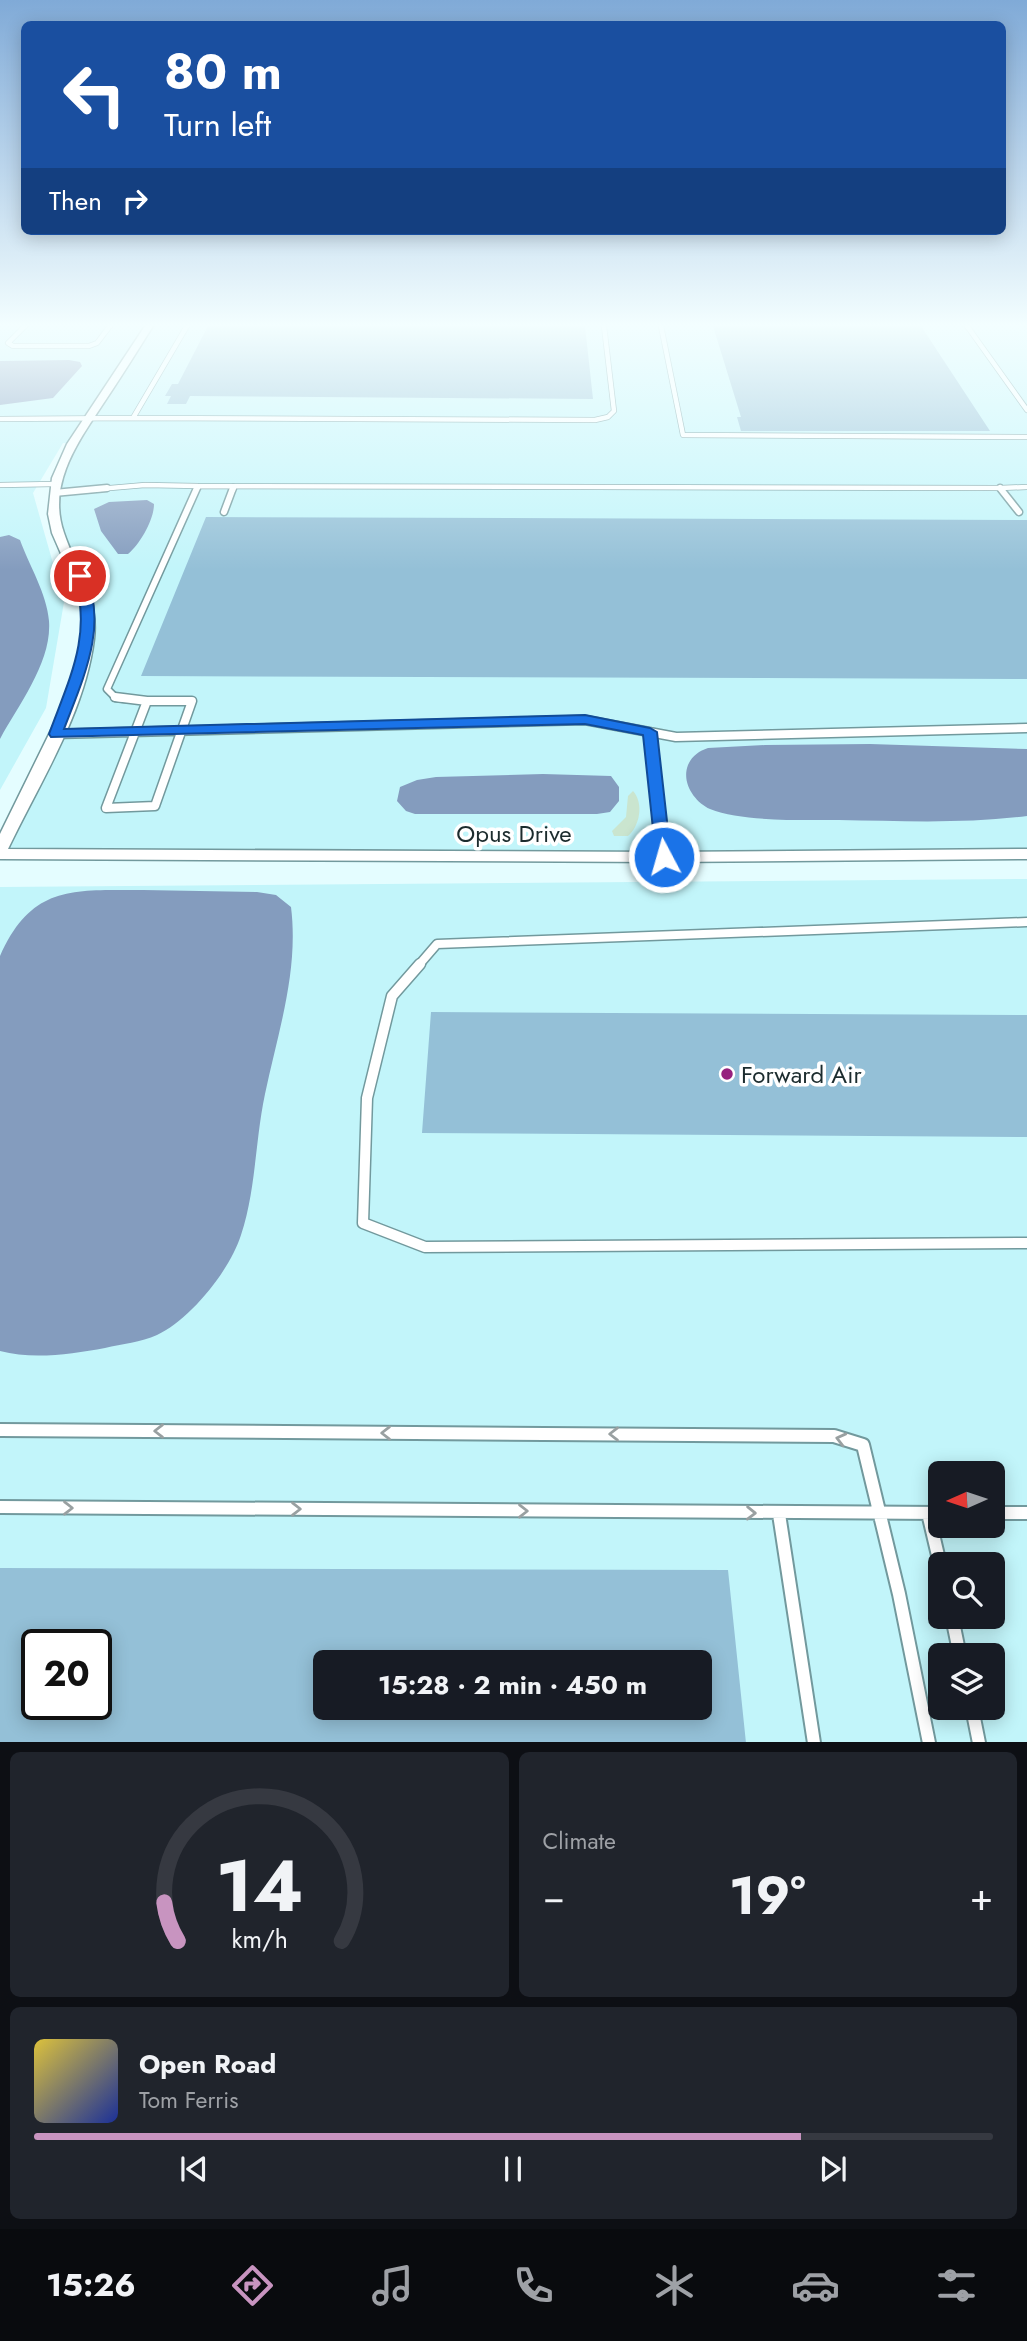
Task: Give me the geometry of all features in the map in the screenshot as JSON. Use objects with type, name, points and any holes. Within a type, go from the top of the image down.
[{"type":"street","points":[[0,851],[56,734],[86,654],[87,598],[80,576],[57,532],[55,489],[68,451],[96,407]]},
{"type":"street","name":"Opus Drive","points":[[0,851],[664,857],[1027,854]]},
{"type":"lane","points":[[133,418],[139,407]]},
{"type":"lane","points":[[0,419],[595,419],[608,417],[614,411],[614,407]]},
{"type":"lane","points":[[677,407],[683,435],[1027,437]]},
{"type":"lane","points":[[1,486],[55,489],[145,485],[1027,487]]},
{"type":"lane","points":[[147,701],[106,808],[155,806],[184,731],[192,701],[116,698],[107,688],[198,486]]},
{"type":"lane","points":[[224,512],[234,487]]},
{"type":"lane","points":[[1000,488],[1019,512]]},
{"type":"lane","points":[[56,734],[585,720],[676,737],[1027,728]]},
{"type":"lane","points":[[650,732],[664,857]]},
{"type":"lane","points":[[1027,922],[437,944],[393,996],[367,1098],[363,1223],[425,1247],[1027,1243]]},
{"type":"lane","points":[[0,1430],[834,1436],[863,1445],[929,1742]]},
{"type":"lane","points":[[0,1507],[928,1513]]},
{"type":"lane","points":[[1005,1513],[1027,1513]]},
{"type":"lane","points":[[779,1514],[814,1742]]},
{"type":"lane","points":[[974,1720],[979,1742]]},
{"type":"shaded area","points":[[0,407],[1027,407],[1027,854],[0,854],[79,674],[88,616],[54,512],[72,443],[63,443],[33,493],[64,602],[46,708],[0,790]]},
{"type":"shaded area","points":[[147,500],[154,504],[146,531],[128,554],[118,554],[101,531],[94,509],[109,502]]},
{"type":"shaded area","points":[[9,535],[20,540],[41,590],[48,611],[49,636],[33,682],[0,739],[0,537]]},
{"type":"shaded area","points":[[870,744],[1027,749],[1027,816],[933,821],[756,818],[723,813],[704,806],[691,791],[686,778],[692,759],[708,748]]},
{"type":"shaded area","points":[[543,774],[611,776],[619,787],[619,801],[610,812],[597,814],[415,814],[406,811],[397,801],[400,787],[417,780]]},
{"type":"shaded area","points":[[1027,879],[1027,1742],[0,1742],[0,887]]},
{"type":"shaded area","points":[[76,892],[257,892],[276,895],[291,907],[293,931],[290,978],[265,1094],[250,1201],[241,1235],[228,1263],[207,1293],[182,1318],[157,1335],[131,1343],[66,1354],[39,1356],[0,1351],[0,956],[26,915],[41,903]]},
{"type":"green space","points":[[633,791],[639,802],[638,821],[628,836],[614,836],[612,831],[626,817],[628,796]]},
{"type":"building","points":[[738,407],[974,407],[990,431],[741,431],[737,417],[741,417]]},
{"type":"building","points":[[206,517],[1027,520],[1027,679],[141,676]]},
{"type":"building","name":"Forward Air","points":[[431,1012],[1027,1015],[1027,1137],[422,1133]]},
{"type":"building","points":[[0,1568],[728,1570],[746,1742],[0,1742]]},
{"type":"place","name":"Forward Air","points":[[727,1074]]},
{"type":"route","points":[[80,576],[87,598],[86,654],[56,734],[585,720],[650,732],[664,857]]}]
